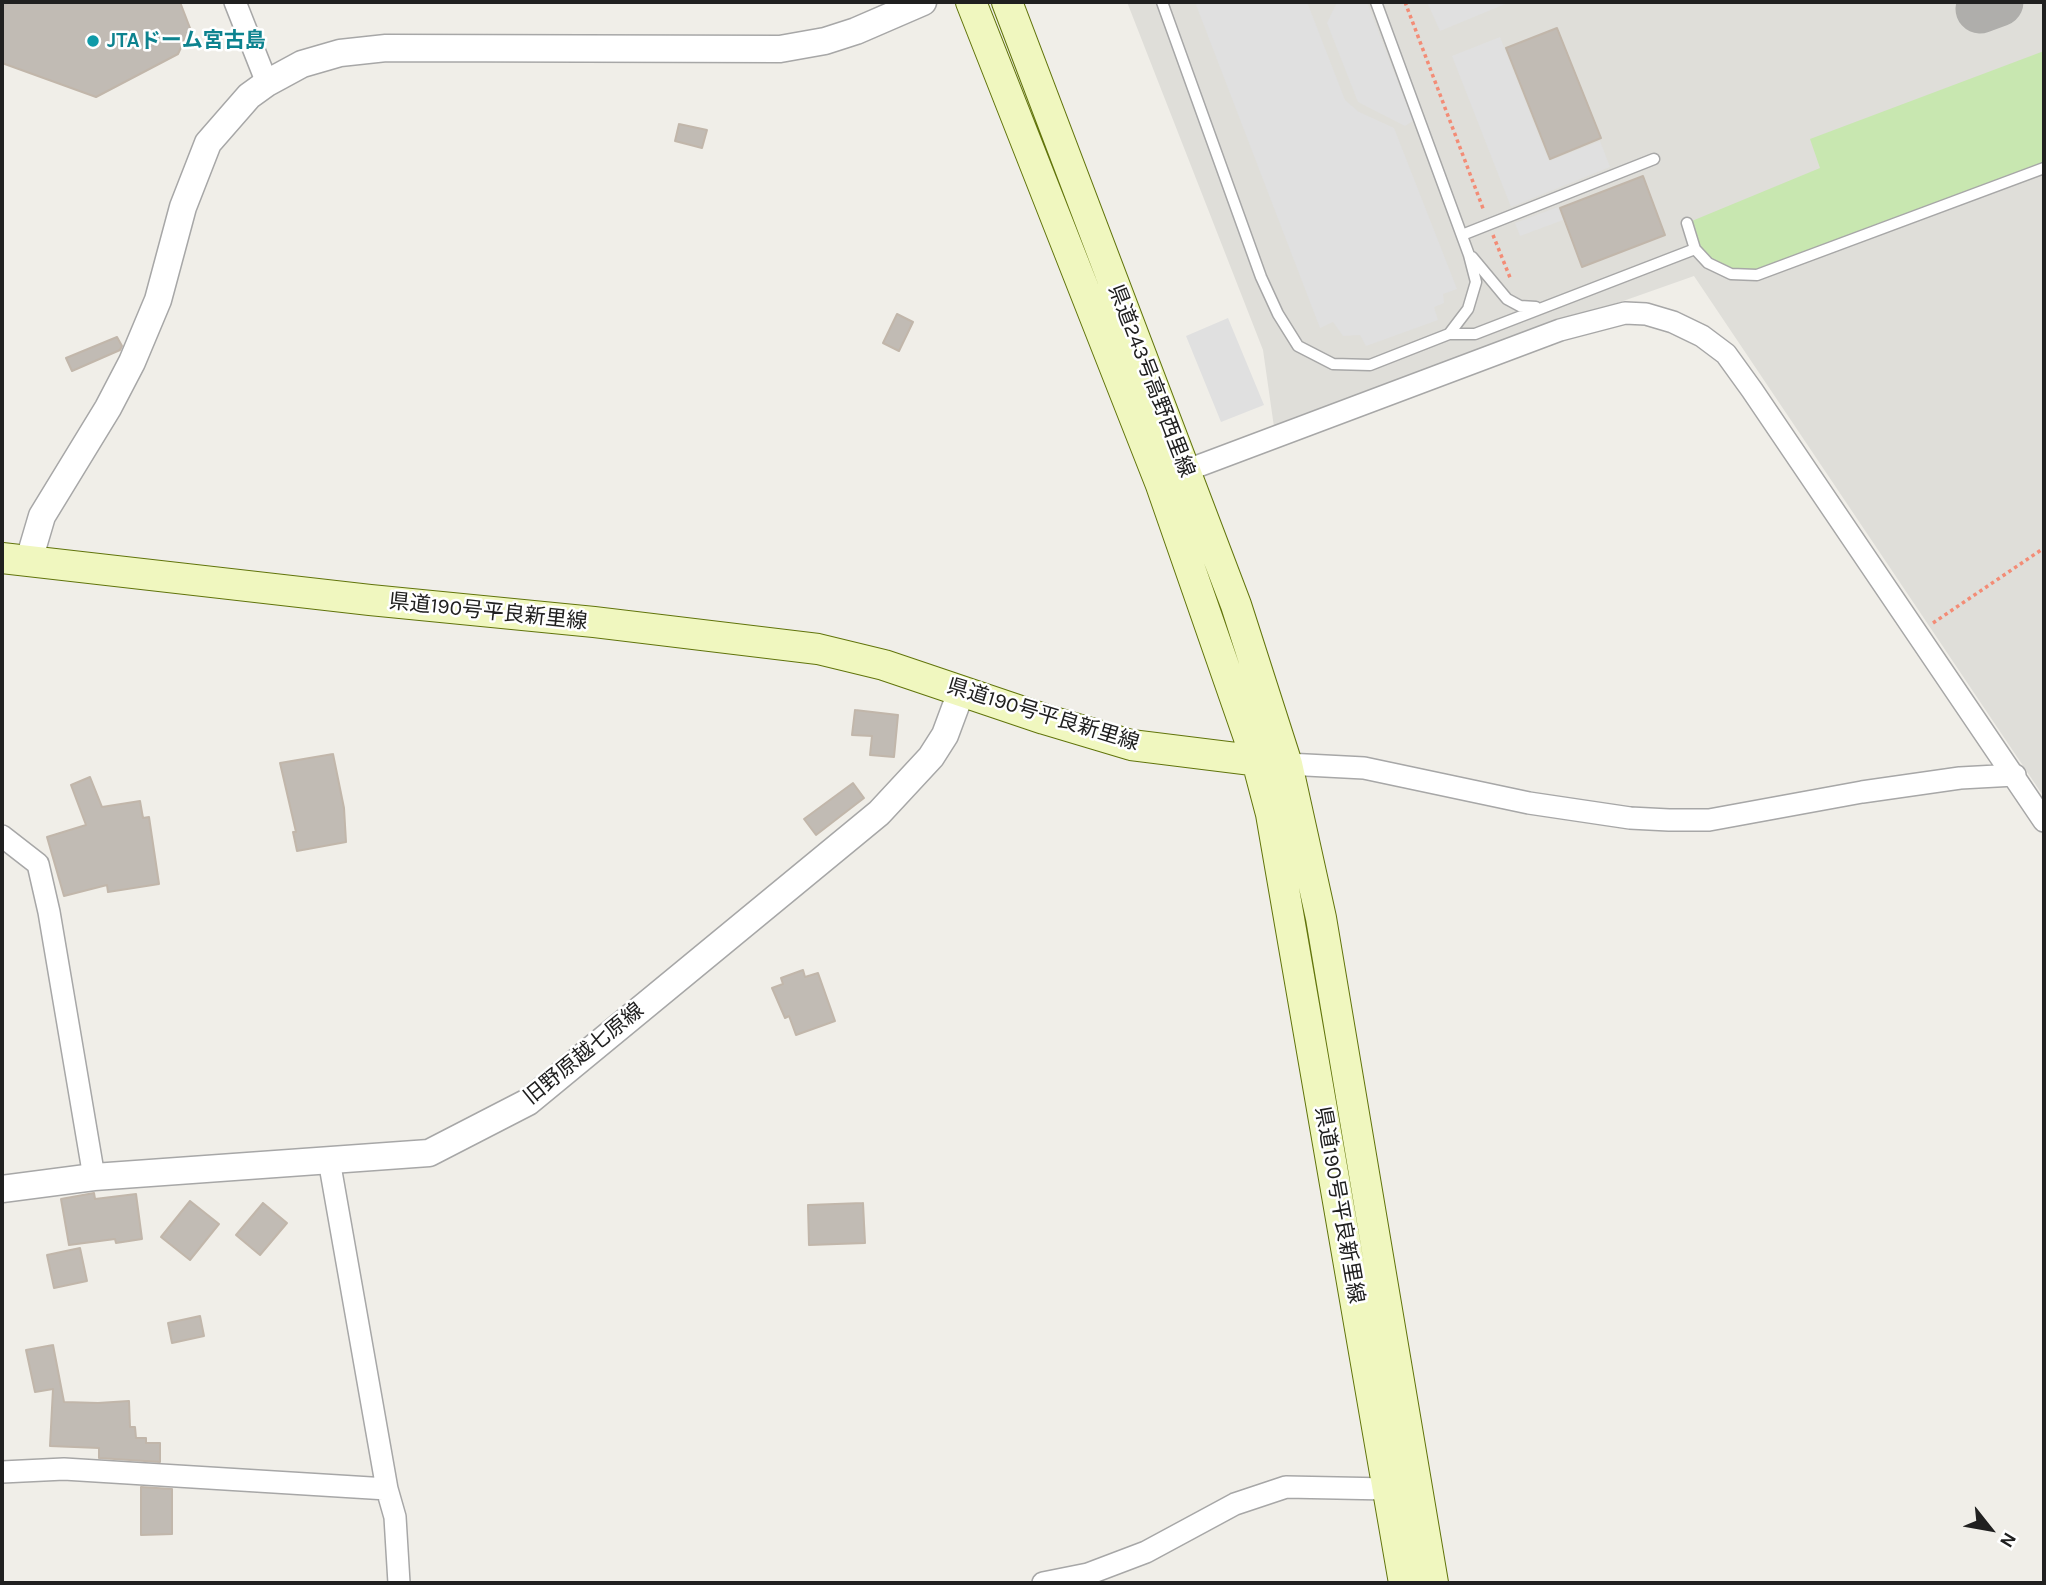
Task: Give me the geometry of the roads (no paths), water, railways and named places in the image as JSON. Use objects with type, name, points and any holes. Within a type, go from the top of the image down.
[{"type":"main road","name":"県道243号高野西里線","points":[[971,2],[1161,485],[1257,761]]},
{"type":"main road","name":"県道243号高野西里線","points":[[1007,2],[1236,604],[1287,764]]},
{"type":"main road","name":"県道190号平良新里線","points":[[15,559],[818,649],[884,665],[1089,734],[1131,745],[1257,761],[1271,814],[1404,1583]]},
{"type":"main road","points":[[1257,761],[1287,764]]},
{"type":"main road","name":"県道190号平良新里線","points":[[1287,764],[1321,918],[1433,1583]]},
{"type":"street","points":[[236,2],[267,83]]},
{"type":"street","points":[[15,559],[108,408],[132,362],[158,300],[183,207],[208,143],[250,96],[267,83],[302,64],[340,53],[386,48],[780,49],[825,41],[923,2]]},
{"type":"street","points":[[1185,471],[1560,330],[1625,313],[1646,314],[1672,322],[1702,336],[1726,354],[2044,821]]},
{"type":"street","name":"旧野原越七原線","points":[[2,1189],[94,1177],[429,1153],[528,1102],[879,813],[931,757],[945,735],[961,692]]},
{"type":"street","points":[[1287,764],[1364,768],[1529,803],[1630,818],[1669,820],[1709,820],[1862,792],[1960,778],[2015,775]]},
{"type":"street","points":[[2,836],[38,864],[49,912],[94,1177]]},
{"type":"street","points":[[329,1160],[387,1489],[395,1517],[399,1583]]},
{"type":"street","points":[[2,1472],[64,1469],[387,1489]]},
{"type":"street","points":[[1043,1583],[1088,1574],[1146,1552],[1235,1504],[1286,1488],[1388,1489]]},
{"type":"lane","points":[[1154,2],[1168,19]]},
{"type":"lane","points":[[1162,2],[1261,277],[1278,314],[1298,346],[1333,364],[1370,365],[1449,334],[1475,334],[1695,248]]},
{"type":"lane","points":[[1376,2],[1462,235],[1476,282],[1468,309],[1449,334]]},
{"type":"lane","points":[[1462,235],[1654,159]]},
{"type":"lane","points":[[1687,223],[1695,248],[1708,263],[1731,274],[1757,275],[2044,168]]},
{"type":"lane","points":[[1469,255],[1507,299],[1520,306],[1542,307]]},
{"type":"place","name":"JTAドーム宮古島","points":[[93,41]]}]
